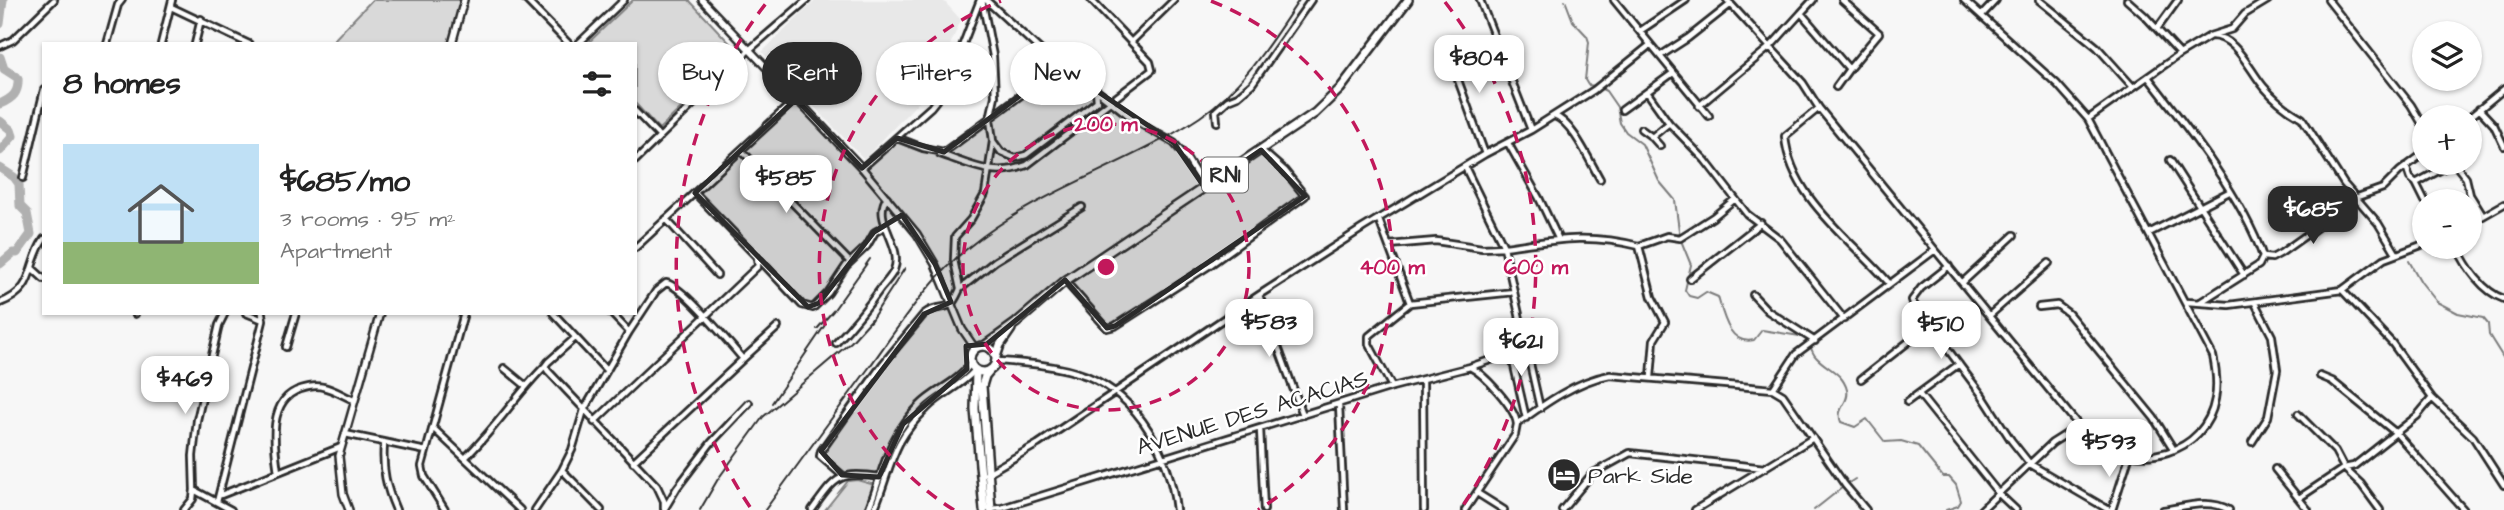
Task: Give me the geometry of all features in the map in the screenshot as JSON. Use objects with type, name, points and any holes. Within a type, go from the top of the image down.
[{"type":"highway","name":"RN1","points":[[979,347],[1016,323],[1065,281],[1314,113],[1340,89],[1408,0]]},
{"type":"highway","name":"RN1","points":[[996,359],[1000,345],[1016,323]]},
{"type":"highway","points":[[986,474],[975,409],[974,368],[970,355],[979,347],[992,349],[996,359],[982,386],[988,509]]},
{"type":"highway","points":[[974,368],[982,372],[990,370]]},
{"type":"street","points":[[0,46],[13,40],[54,0]]},
{"type":"street","points":[[108,42],[118,5],[122,0]]},
{"type":"street","points":[[162,42],[173,0]]},
{"type":"street","points":[[453,42],[464,0]]},
{"type":"street","points":[[526,0],[567,42]]},
{"type":"street","points":[[580,42],[624,0]]},
{"type":"street","points":[[702,0],[762,64]]},
{"type":"street","points":[[637,159],[749,50],[807,0]]},
{"type":"street","points":[[983,0],[1031,42]]},
{"type":"street","points":[[960,289],[954,260],[955,237],[971,219],[985,194],[993,141],[990,119],[995,96],[993,56],[983,0]]},
{"type":"street","points":[[862,169],[931,107],[946,88],[983,0]]},
{"type":"street","points":[[897,138],[989,170],[1011,172],[1027,165],[1152,70],[1150,62],[1091,0]]},
{"type":"street","points":[[1131,42],[1174,0]]},
{"type":"street","points":[[1217,122],[1216,111],[1252,85],[1311,0]]},
{"type":"street","points":[[1480,0],[1531,130]]},
{"type":"street","points":[[1614,0],[1709,116]]},
{"type":"street","points":[[1640,32],[1686,0]]},
{"type":"street","points":[[1699,106],[1771,46],[1813,0]]},
{"type":"street","points":[[1836,87],[1879,33],[1842,0]]},
{"type":"street","points":[[1660,56],[1688,38],[1729,2],[1803,83],[1819,108],[2079,426],[2105,447],[2130,454],[2150,457],[2174,450],[2193,438],[2206,424],[2215,400],[2213,356],[2187,302],[2088,120],[2057,84],[1964,0]]},
{"type":"street","points":[[1982,15],[1996,0]]},
{"type":"street","points":[[2039,0],[2097,47],[2133,87]]},
{"type":"street","points":[[2127,0],[2180,54]]},
{"type":"street","points":[[2157,29],[2178,0]]},
{"type":"street","points":[[2088,120],[2180,54],[2210,36],[2232,29],[2245,14],[2268,0]]},
{"type":"street","points":[[2328,0],[2412,107]]},
{"type":"street","points":[[171,6],[245,42]]},
{"type":"street","points":[[1801,13],[1849,69]]},
{"type":"street","points":[[195,42],[201,19]]},
{"type":"street","points":[[2210,36],[2218,36],[2241,53],[2262,85],[2302,118],[2344,184],[2378,223],[2396,253]]},
{"type":"street","points":[[986,474],[1038,444],[1259,295],[1485,154],[1508,144],[1594,90],[1650,45]]},
{"type":"street","points":[[1446,47],[1485,154]]},
{"type":"street","points":[[1622,110],[1673,73]]},
{"type":"street","points":[[2148,77],[2229,192],[2263,257]]},
{"type":"street","points":[[2482,107],[2504,89]]},
{"type":"street","points":[[1647,92],[1669,123],[1705,160],[1747,214],[1780,239],[1844,319]]},
{"type":"street","points":[[23,177],[42,98]]},
{"type":"street","points":[[1106,98],[1137,122],[1174,143],[1205,188]]},
{"type":"street","points":[[935,152],[944,152],[951,148],[1010,104]]},
{"type":"street","points":[[637,246],[790,105]]},
{"type":"street","points":[[802,105],[862,169],[917,234],[935,264],[962,329],[979,347]]},
{"type":"street","points":[[993,141],[1001,152],[1015,158],[1026,155],[1092,105]]},
{"type":"street","points":[[1819,108],[1785,135],[1794,172],[1821,212],[1889,284]]},
{"type":"street","points":[[2482,112],[2494,125],[2504,146]]},
{"type":"street","points":[[637,113],[660,137]]},
{"type":"street","points":[[1553,116],[1561,118],[1570,128],[1600,178]]},
{"type":"street","points":[[1652,137],[1669,123]]},
{"type":"street","points":[[1641,129],[1660,146]]},
{"type":"street","points":[[1508,144],[1559,240]]},
{"type":"street","points":[[741,150],[850,262]]},
{"type":"street","points":[[1065,281],[1107,328],[1115,326],[1210,265],[1305,196],[1285,171],[1261,150]]},
{"type":"street","points":[[2171,160],[2244,275]]},
{"type":"street","points":[[2263,257],[2272,258],[2281,253],[2356,197],[2383,188],[2412,162]]},
{"type":"street","points":[[2406,166],[2410,178],[2419,189]]},
{"type":"street","points":[[1465,167],[1504,247],[1541,408]]},
{"type":"street","points":[[2416,183],[2431,175]]},
{"type":"street","points":[[2463,175],[2470,195],[2483,216],[2504,204]]},
{"type":"street","points":[[2149,233],[2229,192]]},
{"type":"street","points":[[695,193],[802,305],[813,308],[850,262],[867,246],[875,232],[886,226]]},
{"type":"street","points":[[836,343],[856,322],[894,270],[895,257],[881,205],[887,197]]},
{"type":"street","points":[[1389,245],[1436,241],[1482,248],[1582,237],[1639,246],[1667,236],[1680,238],[1735,199]]},
{"type":"street","points":[[842,475],[820,456],[821,451],[882,365],[923,314],[931,308],[943,308],[951,304],[960,289],[996,261],[1082,207]]},
{"type":"street","points":[[666,219],[717,275]]},
{"type":"street","points":[[1379,220],[1410,303]]},
{"type":"street","points":[[1690,279],[1761,223]]},
{"type":"street","points":[[1963,282],[2014,234]]},
{"type":"street","points":[[637,241],[640,244]]},
{"type":"street","points":[[1,301],[19,293],[30,277],[42,245]]},
{"type":"street","points":[[1639,246],[1652,297],[1665,322],[1654,340],[1651,377]]},
{"type":"street","points":[[2187,302],[2229,305],[2255,303],[2342,290],[2372,266],[2412,248]]},
{"type":"street","points":[[1773,389],[1790,361],[1802,349],[1935,250]]},
{"type":"street","points":[[594,422],[758,266],[757,257]]},
{"type":"street","points":[[2199,303],[2259,265],[2263,257]]},
{"type":"street","points":[[2463,259],[2491,294],[2504,299]]},
{"type":"street","points":[[1990,315],[2049,263]]},
{"type":"street","points":[[1949,266],[1913,296],[1913,303],[2030,464],[2110,510],[2130,454]]},
{"type":"street","points":[[32,268],[42,277]]},
{"type":"street","points":[[535,510],[562,470],[572,450],[584,410],[606,370],[656,291],[666,283],[677,288],[744,359]]},
{"type":"street","points":[[2342,290],[2392,343],[2432,398],[2473,437],[2504,485]]},
{"type":"street","points":[[1392,387],[1369,344],[1369,336],[1410,303],[1514,292]]},
{"type":"street","points":[[1259,295],[1303,415]]},
{"type":"street","points":[[1753,295],[1768,311],[1814,342]]},
{"type":"street","points":[[2252,442],[2268,417],[2277,370],[2272,336],[2255,303]]},
{"type":"street","points":[[2039,307],[2057,305],[2068,313],[2154,418],[2174,450]]},
{"type":"street","points":[[184,510],[190,504],[194,490],[193,456],[197,420],[219,325],[224,315]]},
{"type":"street","points":[[250,315],[264,321]]},
{"type":"street","points":[[217,502],[264,321],[262,315]]},
{"type":"street","points":[[286,347],[295,315]]},
{"type":"street","points":[[349,510],[341,480],[341,447],[379,315]]},
{"type":"street","points":[[445,510],[424,475],[422,466],[463,315]]},
{"type":"street","points":[[555,315],[606,370]]},
{"type":"street","points":[[613,315],[629,332]]},
{"type":"street","points":[[1861,379],[1930,325]]},
{"type":"street","points":[[633,462],[778,327]]},
{"type":"street","points":[[466,457],[485,439],[526,386],[575,338]]},
{"type":"street","name":"AVENUE DES ACACIAS","points":[[988,509],[1002,508],[1392,387],[1469,367],[1511,353],[1527,343]]},
{"type":"street","points":[[1511,353],[1526,418]]},
{"type":"street","points":[[996,359],[1071,371],[1114,392],[1156,442],[1171,477],[1176,510]]},
{"type":"street","points":[[1908,402],[1959,364]]},
{"type":"street","points":[[545,366],[594,422],[657,486],[664,501],[664,510]]},
{"type":"street","points":[[1465,510],[1515,435],[1517,424],[1514,415],[1492,383],[1469,367]]},
{"type":"street","points":[[504,368],[526,386]]},
{"type":"street","points":[[874,510],[892,441],[903,424],[932,394],[943,390],[974,368]]},
{"type":"street","points":[[1517,424],[1594,378],[1610,375],[1773,389],[1783,395],[1842,481],[1866,510]]},
{"type":"street","points":[[2320,376],[2332,381],[2396,433],[2464,510]]},
{"type":"street","points":[[1423,380],[1424,510]]},
{"type":"street","points":[[278,472],[274,450],[278,410],[289,394],[310,387],[323,387],[354,400]]},
{"type":"street","points":[[1919,394],[1999,494],[2016,510]]},
{"type":"street","points":[[2299,498],[2344,468],[2354,466],[2417,416],[2432,398]]},
{"type":"street","points":[[664,510],[711,443],[749,403]]},
{"type":"street","points":[[1339,405],[1344,510]]},
{"type":"street","points":[[2298,414],[2335,451],[2344,468],[2361,484],[2380,510]]},
{"type":"street","points":[[1981,510],[2063,434],[2079,426]]},
{"type":"street","points":[[433,428],[520,510]]},
{"type":"street","points":[[1260,429],[1264,510]]},
{"type":"street","points":[[344,434],[426,451]]},
{"type":"street","points":[[1695,510],[1813,438]]},
{"type":"street","points":[[384,444],[383,472],[396,510]]},
{"type":"street","points":[[220,496],[341,447]]},
{"type":"street","points":[[1562,510],[1592,474],[1630,453],[1765,468]]},
{"type":"street","points":[[562,470],[601,510]]},
{"type":"street","points":[[2275,470],[2308,510]]},
{"type":"street","points":[[812,510],[831,484],[842,475],[882,477]]},
{"type":"street","points":[[868,510],[882,477]]},
{"type":"street","points":[[194,490],[231,510]]},
{"type":"street","points":[[1477,492],[1504,510]]},
{"type":"street","points":[[2163,510],[2203,503],[2216,504],[2229,510]]},
{"type":"highlighted area","points":[[1060,66],[1174,143],[1205,188],[1261,150],[1305,196],[1115,326],[1107,328],[1065,280],[987,344],[966,346],[967,369],[903,424],[879,477],[842,475],[821,451],[924,314],[951,302],[935,264],[902,215],[874,232],[819,303],[808,307],[695,193],[796,99],[862,168],[897,138],[944,152]]},
{"type":"shaded area","points":[[372,0],[463,0],[450,42],[332,42]]},
{"type":"shaded area","points":[[633,0],[689,0],[729,42],[658,42],[658,105],[684,105],[659,129],[637,105],[637,42],[589,42]]},
{"type":"shaded area","points":[[816,0],[943,0],[961,20],[951,42],[876,42],[876,105],[916,105],[864,159],[813,105],[862,105],[862,42],[772,42]]},
{"type":"shaded area","points":[[857,480],[875,485],[866,510],[825,510],[848,481]]},
{"type":"waterway","points":[[0,24],[3,0]]},
{"type":"waterway","points":[[1565,0],[1573,21],[1587,36],[1589,42],[1585,80],[1588,85],[1595,86]]},
{"type":"waterway","points":[[0,57],[4,69],[18,78],[14,94],[0,104]]},
{"type":"waterway","points":[[1600,88],[1606,91],[1617,107],[1620,123],[1626,132],[1642,144],[1659,181],[1675,200],[1680,238],[1691,265],[1685,290],[1689,296],[1697,298],[1706,292],[1718,297],[1728,327],[1733,334],[1745,341],[1754,340],[1762,330],[1806,337],[1814,355],[1845,384],[1847,395],[1840,413],[1841,422],[1855,427],[1867,419],[1885,442],[1901,441],[1918,446],[1943,477],[1949,477],[1956,485],[1961,501],[1958,506],[1946,510]]},
{"type":"waterway","points":[[0,121],[11,130],[13,136],[0,151]]},
{"type":"waterway","points":[[0,168],[14,177],[19,184],[20,206],[27,213],[31,234],[17,253],[13,253],[0,264]]},
{"type":"waterway","points":[[2409,261],[2437,302],[2458,313],[2483,318],[2488,324],[2489,335],[2504,359]]},
{"type":"waterway","points":[[1847,484],[1855,479]]},
{"type":"waterway","points":[[1814,510],[1843,487]]},
{"type":"railway","points":[[765,510],[915,304],[954,260],[996,227],[1024,210],[1143,150],[1200,117],[1242,78],[1299,0]]},
{"type":"railway","points":[[817,329],[870,259]]},
{"type":"railway","points":[[700,510],[718,479],[763,417],[851,342],[871,320],[905,268]]},
{"type":"railway","points":[[772,403],[825,325]]},
{"type":"place","name":"Park Side","points":[[1564,475]]}]
